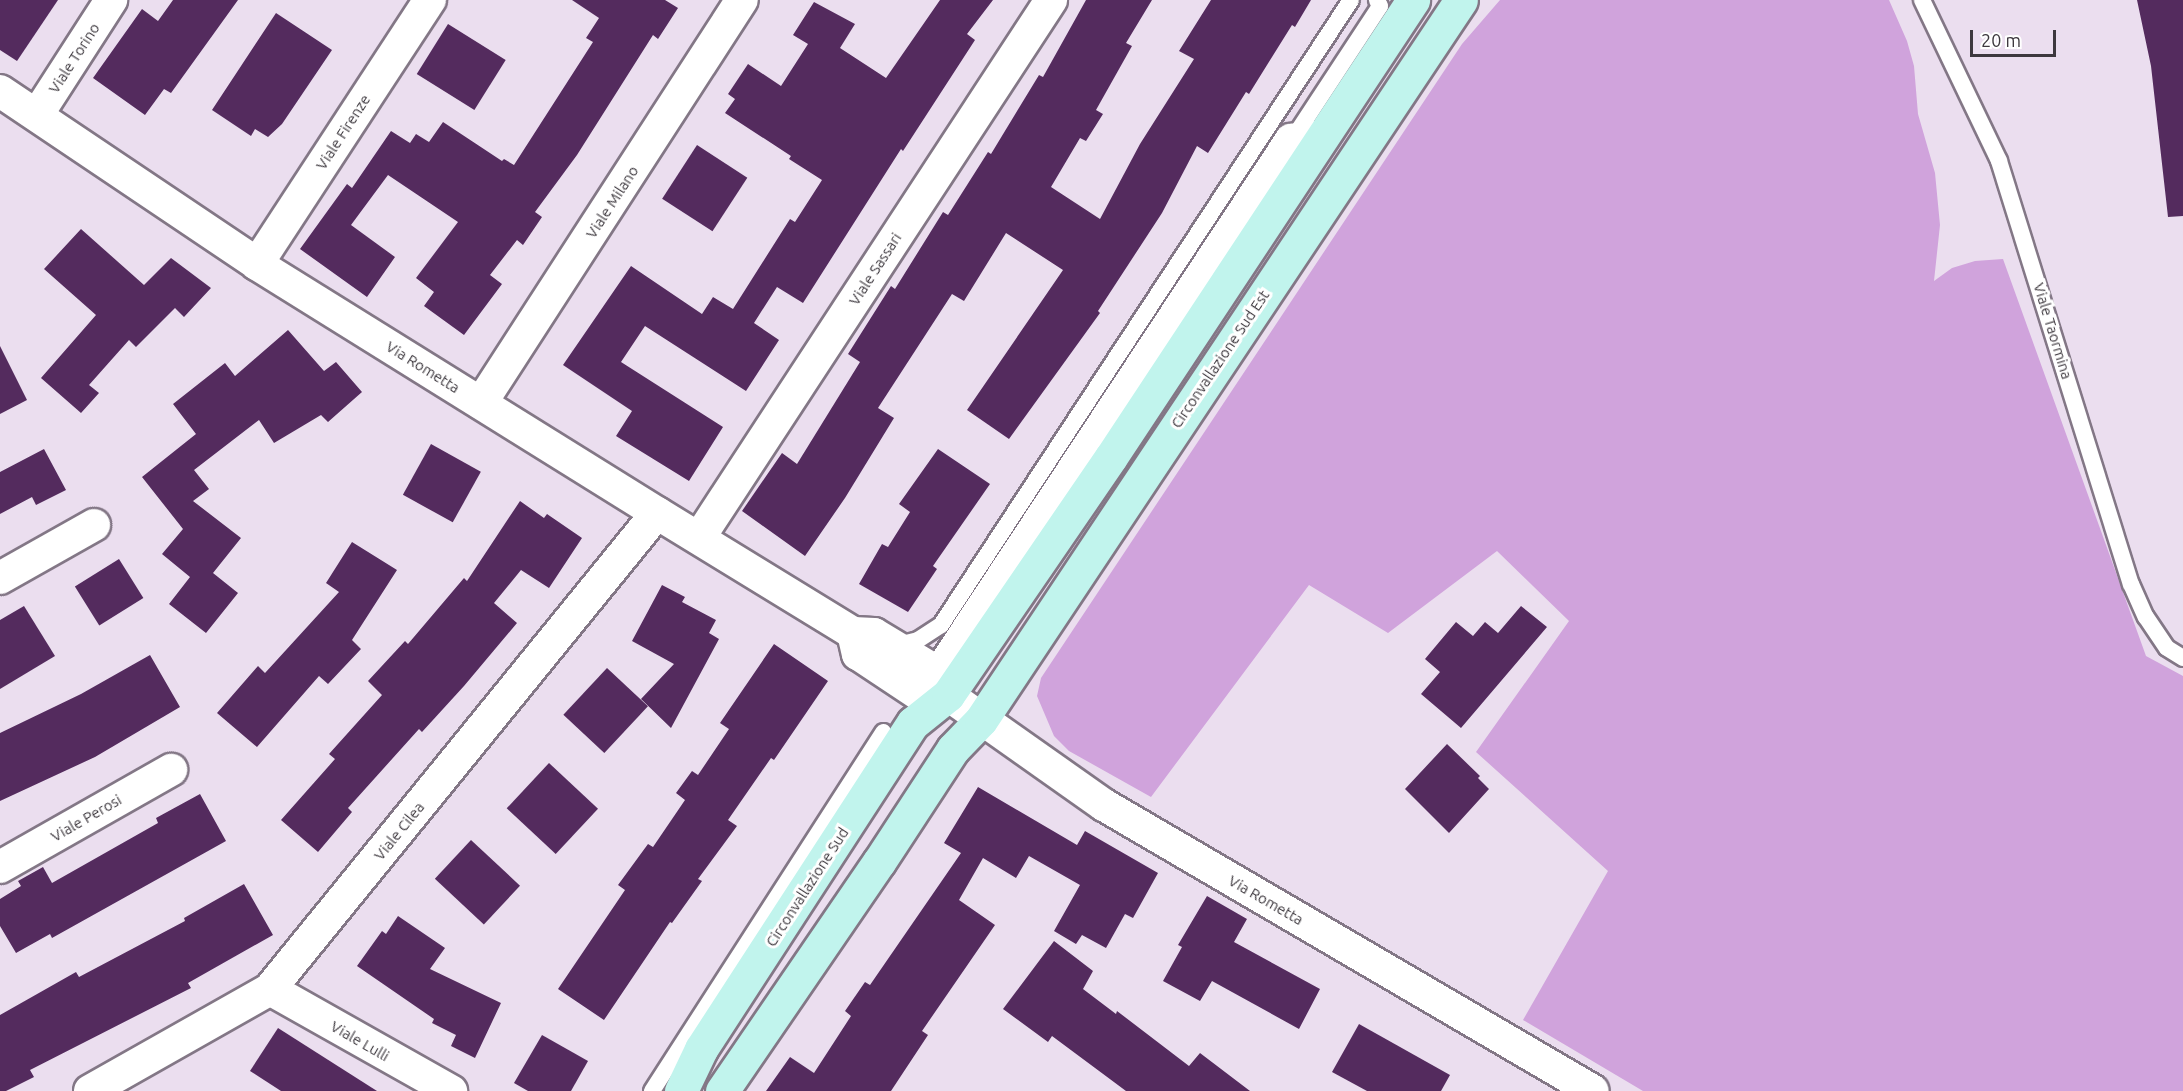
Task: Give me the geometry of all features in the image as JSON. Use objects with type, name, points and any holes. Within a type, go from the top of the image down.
[{"type":"main road","points":[[943,684],[1111,457],[1307,138],[1413,0]]},
{"type":"main road","name":"Circonvallazione Sud Est","points":[[981,720],[1461,0]]},
{"type":"main road","name":"Circonvallazione Sud","points":[[681,1091],[701,1049],[913,723],[943,684]]},
{"type":"main road","points":[[722,1091],[879,862],[953,749],[981,720]]},
{"type":"street","name":"Viale Torino","points":[[37,116],[111,0]]},
{"type":"street","name":"Viale Firenze","points":[[257,264],[430,0]]},
{"type":"street","name":"Viale Milano","points":[[481,403],[742,0]]},
{"type":"street","name":"Viale Sassari","points":[[699,538],[1051,0]]},
{"type":"street","name":"Via Rometta","points":[[0,91],[257,264],[657,513],[853,633],[874,634],[894,646],[943,684],[981,720],[1104,805],[1593,1091]]},
{"type":"street","name":"Viale Cilea","points":[[90,1091],[270,989],[657,513]]},
{"type":"street","points":[[0,578],[94,525]]},
{"type":"street","points":[[853,633],[858,654],[920,695],[943,684]]},
{"type":"street","name":"Viale Perosi","points":[[0,867],[171,770]]},
{"type":"street","name":"Viale Lulli","points":[[270,989],[432,1087]]},
{"type":"lane","points":[[894,646],[918,640],[941,625],[1351,0]]},
{"type":"lane","points":[[1307,138],[1380,6],[1377,0]]},
{"type":"lane","name":"Viale Taormina","points":[[1922,0],[1999,161],[2131,584],[2146,617],[2167,648],[2183,658]]},
{"type":"lane","points":[[652,1091],[883,732]]},
{"type":"shaded area","points":[[1500,0],[1889,0],[1907,41],[1914,66],[1918,114],[1935,173],[1940,225],[1934,281],[1952,268],[1975,261],[2003,259],[2146,656],[2183,676],[2183,1091],[1643,1091],[1523,1020],[1608,871],[1476,752],[1569,621],[1497,551],[1388,633],[1309,585],[1151,797],[1069,751],[1054,736],[1037,696],[1041,678],[1462,44]]},
{"type":"building","points":[[0,0],[58,0],[17,61],[0,50]]},
{"type":"building","points":[[173,0],[238,0],[171,93],[164,89],[145,115],[93,78],[142,9],[158,21]]},
{"type":"building","points":[[572,0],[665,0],[678,8],[658,39],[653,35],[577,155],[535,212],[542,217],[523,245],[517,240],[490,275],[502,284],[464,335],[424,306],[434,292],[416,278],[458,222],[388,175],[351,225],[395,257],[367,297],[300,249],[347,184],[352,188],[391,131],[410,143],[416,134],[429,142],[443,122],[502,161],[504,159],[514,165],[593,42],[586,38],[599,18]]},
{"type":"building","points":[[940,0],[993,0],[967,34],[975,40],[903,151],[901,149],[803,303],[777,287],[754,323],[779,340],[746,391],[645,326],[621,362],[723,427],[689,481],[616,436],[632,411],[563,365],[631,266],[702,314],[713,297],[733,309],[790,219],[795,222],[822,180],[789,159],[791,156],[725,113],[735,99],[728,94],[748,64],[781,86],[808,44],[793,35],[814,2],[855,24],[840,48],[886,78]]},
{"type":"building","points":[[1086,0],[1152,0],[1126,43],[1132,46],[1096,110],[1103,114],[1086,141],[1080,138],[1051,187],[1100,219],[1140,144],[1194,59],[1179,51],[1211,0],[1311,0],[1295,27],[1292,25],[1249,94],[1246,92],[1208,153],[1197,146],[1162,213],[1098,311],[1100,313],[1009,439],[967,410],[1063,270],[1006,233],[964,301],[952,294],[878,408],[894,418],[845,498],[805,556],[742,511],[782,453],[797,464],[860,362],[848,354],[891,286],[895,289],[943,212],[948,215],[988,152],[991,154],[1039,75],[1043,77]]},
{"type":"building","points":[[2137,0],[2183,0],[2183,216],[2168,217],[2151,66]]},
{"type":"building","points":[[276,13],[332,50],[282,124],[268,137],[255,129],[251,136],[212,110]]},
{"type":"building","points":[[448,24],[506,60],[474,110],[417,74]]},
{"type":"building","points":[[697,145],[747,178],[712,231],[662,199]]},
{"type":"building","points":[[81,229],[144,285],[171,258],[211,288],[184,317],[175,308],[136,347],[129,340],[89,385],[99,393],[81,413],[41,378],[96,315],[44,269]]},
{"type":"building","points":[[288,330],[324,371],[336,362],[362,392],[328,422],[321,415],[274,443],[259,420],[194,470],[209,489],[193,501],[241,538],[213,573],[238,593],[206,633],[169,604],[190,577],[162,554],[183,529],[142,477],[196,434],[173,404],[225,363],[235,376]]},
{"type":"building","points":[[0,346],[27,400],[0,414]]},
{"type":"building","points":[[431,444],[481,472],[453,522],[403,495]]},
{"type":"building","points":[[44,449],[66,490],[36,505],[32,497],[0,514],[0,472]]},
{"type":"building","points":[[938,449],[990,484],[933,566],[937,569],[908,612],[859,584],[882,544],[888,547],[910,512],[899,504]]},
{"type":"building","points":[[520,501],[544,518],[547,514],[582,538],[549,588],[521,570],[494,603],[517,623],[422,732],[419,729],[348,808],[352,812],[318,852],[281,820],[335,759],[329,754],[382,695],[368,681],[405,641],[408,644],[464,578],[467,581]]},
{"type":"building","points":[[352,542],[397,570],[352,640],[361,649],[328,684],[319,676],[257,747],[217,713],[258,666],[265,673],[339,592],[326,583]]},
{"type":"building","points":[[119,559],[143,598],[99,626],[75,587]]},
{"type":"building","points":[[662,585],[685,597],[682,602],[716,620],[709,633],[719,639],[671,728],[641,699],[674,664],[632,641]]},
{"type":"building","points":[[24,606],[55,656],[0,689],[0,620]]},
{"type":"building","points":[[1521,606],[1547,627],[1461,728],[1421,694],[1440,672],[1425,659],[1456,622],[1473,636],[1485,622],[1498,633]]},
{"type":"building","points":[[774,644],[828,681],[774,760],[771,758],[728,820],[737,826],[698,879],[702,881],[672,923],[670,922],[604,1020],[558,989],[625,890],[618,885],[648,844],[653,847],[685,800],[676,793],[692,771],[698,775],[729,729],[720,723]]},
{"type":"building","points":[[150,655],[180,707],[95,757],[0,801],[0,733],[81,694]]},
{"type":"building","points":[[607,668],[648,706],[604,753],[563,715]]},
{"type":"building","points":[[1447,744],[1480,776],[1478,778],[1489,789],[1449,833],[1405,789]]},
{"type":"building","points":[[549,763],[598,809],[556,854],[507,808]]},
{"type":"building","points":[[978,787],[1077,845],[1085,831],[1158,873],[1133,918],[1125,914],[1106,948],[1082,935],[1076,944],[1054,931],[1080,885],[1029,856],[1016,878],[983,858],[959,900],[995,925],[922,1031],[928,1035],[891,1091],[766,1091],[790,1057],[814,1073],[851,1016],[845,1011],[865,982],[870,985],[961,853],[944,843]]},
{"type":"building","points":[[200,794],[226,841],[52,938],[50,934],[16,953],[0,926],[0,899],[21,886],[18,881],[43,867],[52,883],[158,823],[156,818]]},
{"type":"building","points":[[471,840],[520,886],[484,924],[435,879]]},
{"type":"building","points":[[244,884],[273,935],[188,983],[191,988],[30,1070],[34,1077],[6,1091],[0,1091],[0,1015],[76,972],[79,977],[185,921],[184,918]]},
{"type":"building","points":[[1207,896],[1247,919],[1234,942],[1320,989],[1299,1029],[1212,981],[1200,1001],[1163,981],[1182,947],[1178,945]]},
{"type":"building","points":[[398,916],[445,948],[430,969],[501,1003],[475,1058],[451,1046],[456,1035],[432,1023],[434,1019],[357,966],[382,931],[386,934]]},
{"type":"building","points":[[1054,941],[1093,971],[1083,989],[1116,1014],[1117,1011],[1189,1066],[1200,1053],[1250,1091],[1126,1091],[1052,1036],[1048,1042],[1003,1009]]},
{"type":"building","points":[[1359,1024],[1450,1075],[1441,1091],[1367,1091],[1332,1072]]},
{"type":"building","points":[[278,1028],[377,1091],[281,1091],[250,1071]]},
{"type":"building","points":[[542,1035],[588,1061],[571,1091],[528,1091],[514,1083]]}]
